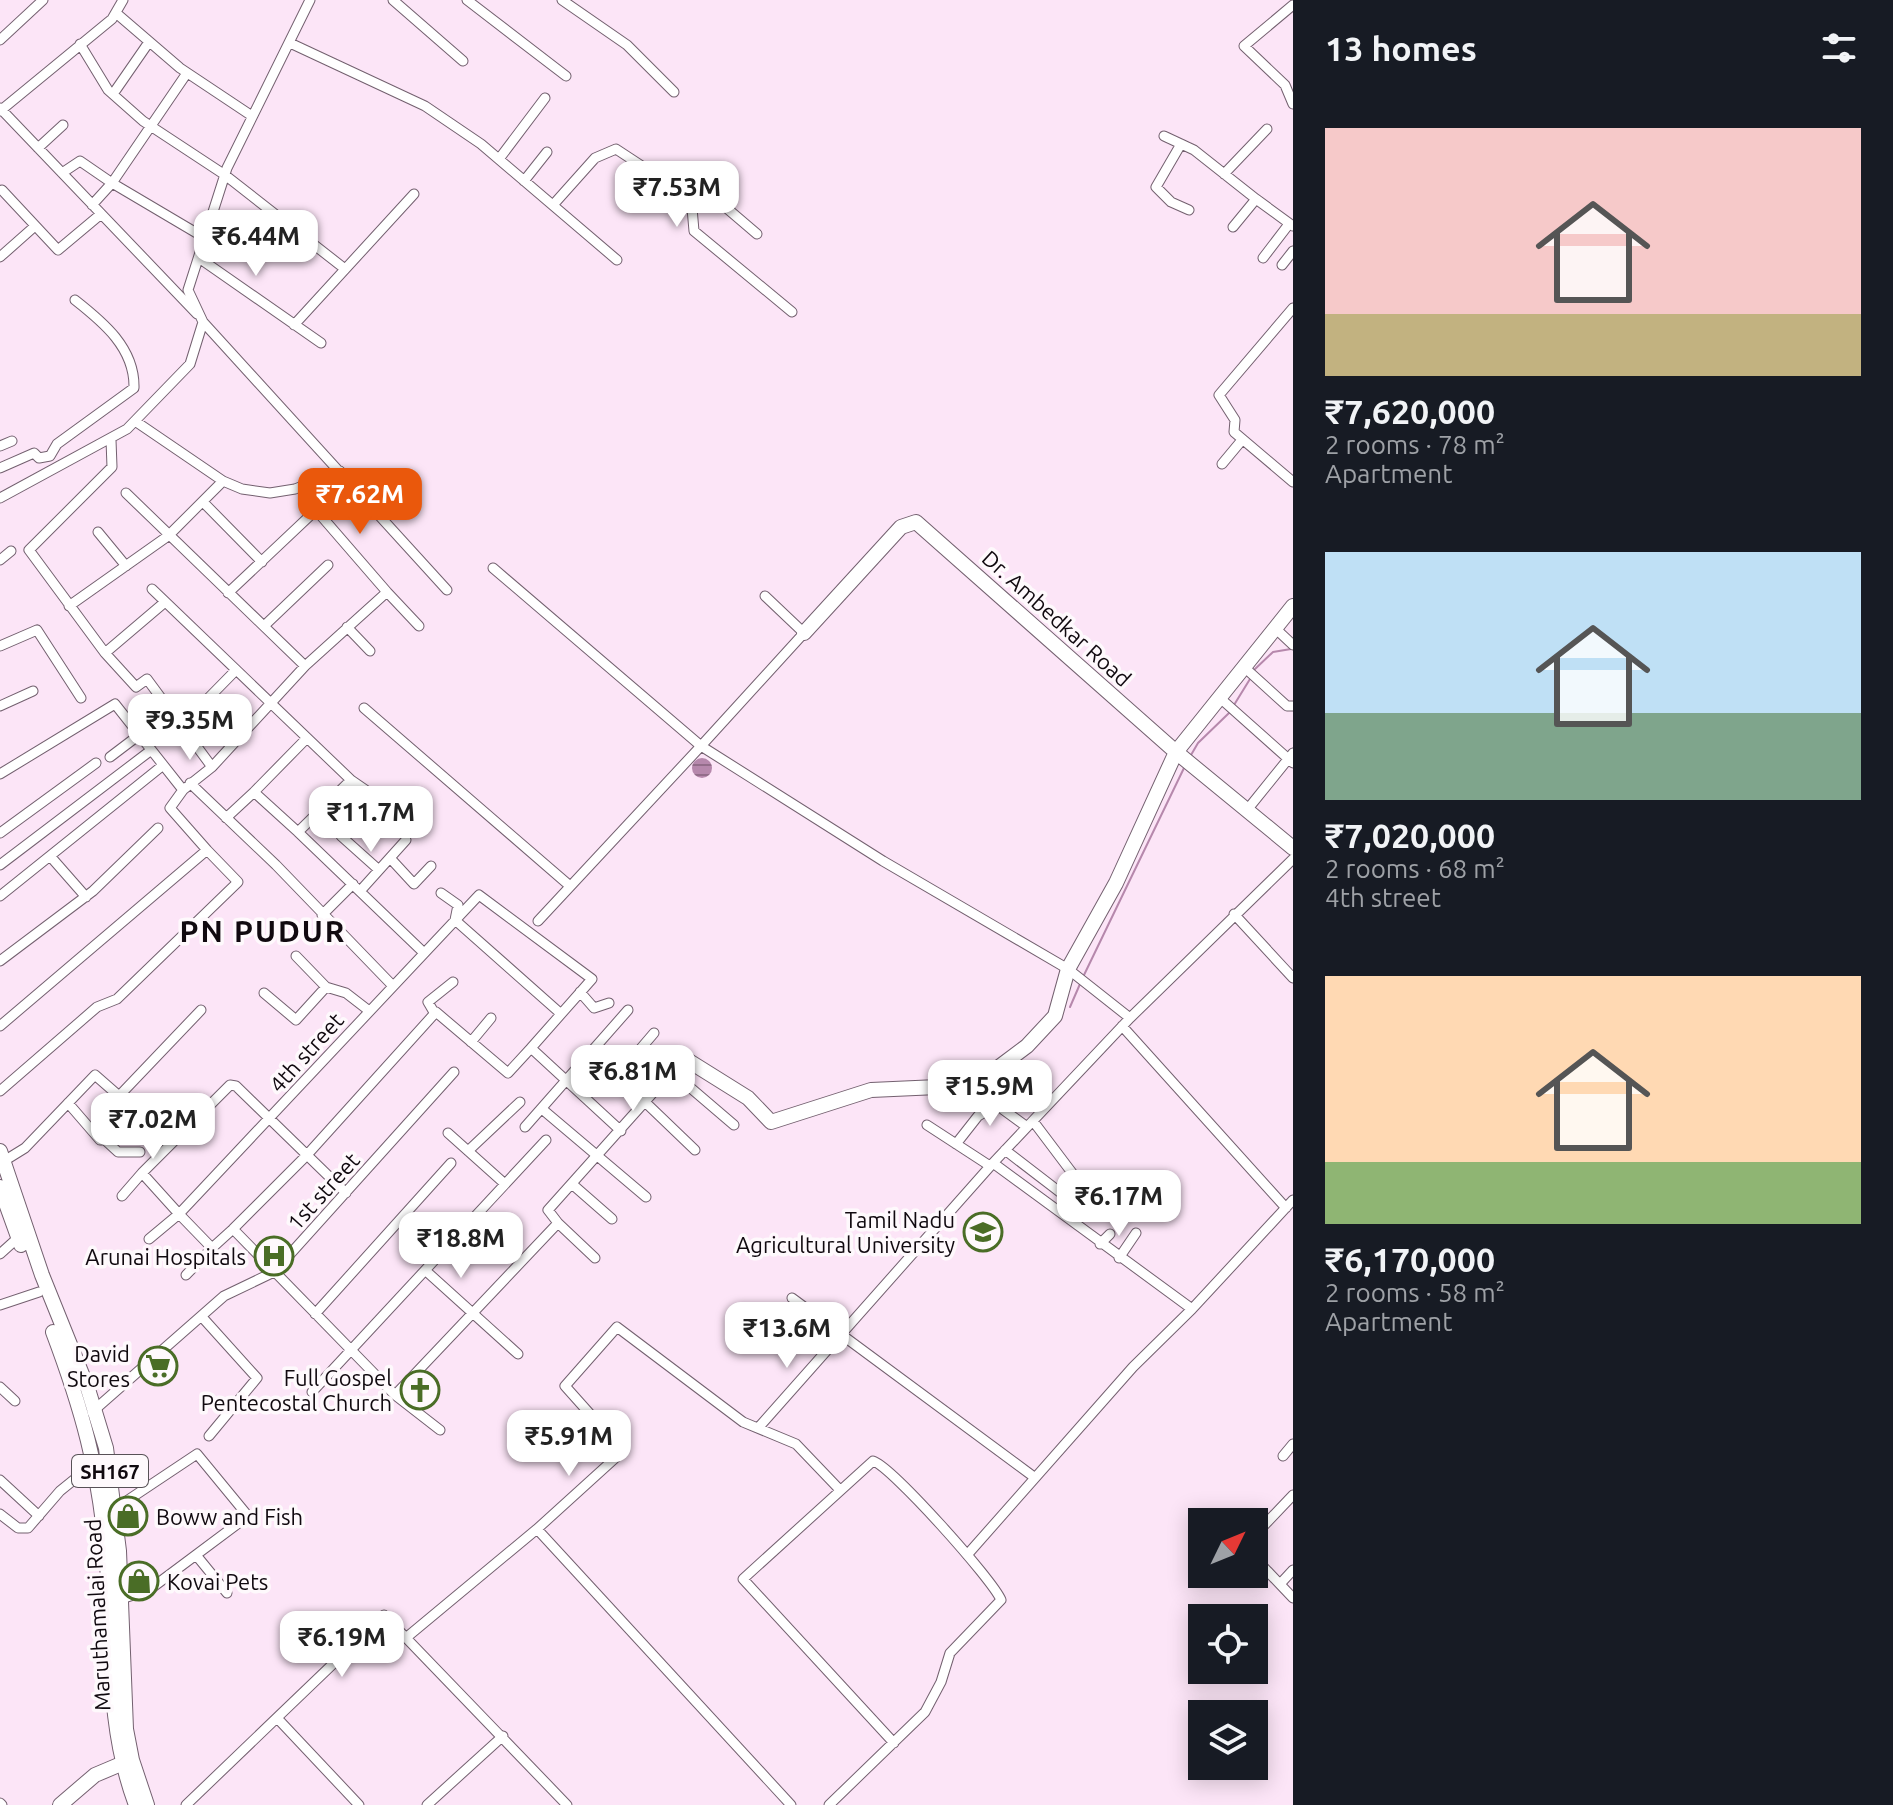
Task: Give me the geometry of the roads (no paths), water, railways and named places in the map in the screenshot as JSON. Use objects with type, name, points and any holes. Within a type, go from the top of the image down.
[{"type":"street","points":[[123,0],[116,13],[0,110],[202,321],[447,590]]},
{"type":"street","points":[[0,498],[111,440],[135,421],[190,364],[202,321],[188,290],[225,175],[310,0]]},
{"type":"street","points":[[393,0],[463,61]]},
{"type":"street","points":[[467,0],[566,76]]},
{"type":"street","points":[[562,0],[627,45],[674,92]]},
{"type":"street","points":[[0,40],[37,2]]},
{"type":"street","points":[[1293,5],[1244,46],[1285,85],[1293,104]]},
{"type":"street","points":[[116,13],[187,73],[252,116]]},
{"type":"street","points":[[113,94],[149,42]]},
{"type":"street","points":[[290,43],[425,106],[499,159],[617,260]]},
{"type":"street","points":[[80,44],[113,94],[152,127],[225,175],[345,269]]},
{"type":"street","points":[[92,205],[112,183],[187,73]]},
{"type":"street","points":[[499,159],[545,98]]},
{"type":"street","points":[[38,148],[63,125]]},
{"type":"street","points":[[1224,174],[1267,129]]},
{"type":"street","points":[[1164,136],[1224,174],[1291,225],[1263,258]]},
{"type":"street","points":[[1181,144],[1156,187],[1171,202],[1189,210]]},
{"type":"street","points":[[553,205],[595,158],[616,149],[651,172],[692,208],[694,231],[792,312]]},
{"type":"street","points":[[524,181],[547,152]]},
{"type":"street","points":[[62,173],[80,161],[205,238]]},
{"type":"street","points":[[2,190],[58,250],[101,214]]},
{"type":"street","points":[[692,208],[709,193],[757,234]]},
{"type":"street","points":[[294,325],[414,194]]},
{"type":"street","points":[[1233,227],[1256,199]]},
{"type":"street","points":[[0,257],[35,226]]},
{"type":"street","points":[[1282,265],[1293,251]]},
{"type":"street","points":[[199,258],[321,343]]},
{"type":"street","points":[[0,468],[34,453],[39,458],[50,456],[57,444],[134,388],[135,374],[111,328],[75,300]]},
{"type":"street","points":[[1293,308],[1219,395],[1235,420],[1234,432],[1293,482]]},
{"type":"street","points":[[135,421],[223,481],[242,489],[270,493],[295,489],[340,471]]},
{"type":"street","points":[[111,440],[112,467],[29,550],[105,653],[136,687],[147,679],[212,767]]},
{"type":"street","points":[[1222,464],[1242,440]]},
{"type":"street","points":[[0,446],[12,441]]},
{"type":"street","points":[[69,606],[168,536],[223,481]]},
{"type":"street","points":[[126,493],[305,666]]},
{"type":"street","points":[[203,502],[262,562]]},
{"type":"street","points":[[228,593],[316,510],[419,626]]},
{"type":"street","name":"Dr. Ambedkar Road","points":[[804,633],[901,527],[916,522],[1176,752],[1293,848]]},
{"type":"street","points":[[98,532],[126,566]]},
{"type":"street","points":[[0,560],[11,551]]},
{"type":"street","points":[[264,626],[328,565]]},
{"type":"street","points":[[493,568],[701,746],[871,853],[1077,976],[1130,1018]]},
{"type":"street","points":[[152,589],[306,739],[351,780],[380,800]]},
{"type":"street","points":[[0,1091],[97,1007],[117,999],[238,882],[166,811],[186,786],[212,767],[305,666],[387,592]]},
{"type":"street","points":[[538,921],[804,633],[765,596]]},
{"type":"street","points":[[105,653],[165,602]]},
{"type":"street","points":[[595,1258],[548,1210],[647,1104],[684,1058],[748,1098],[771,1122],[871,1090],[960,1086],[991,1073],[1027,1046],[1055,1016],[1077,976],[1176,752],[1293,606]]},
{"type":"street","points":[[347,627],[370,651]]},
{"type":"street","points":[[1276,629],[1293,645]]},
{"type":"street","points":[[0,646],[37,630],[81,698]]},
{"type":"street","points":[[1244,667],[1287,706],[1293,706]]},
{"type":"street","points":[[181,726],[236,670]]},
{"type":"street","points":[[0,706],[33,691]]},
{"type":"street","points":[[1220,698],[1291,758],[1247,810]]},
{"type":"street","points":[[0,774],[115,704],[162,766],[226,818],[276,865],[392,985]]},
{"type":"street","points":[[364,708],[570,886]]},
{"type":"street","points":[[110,757],[139,735]]},
{"type":"street","points":[[226,818],[306,739]]},
{"type":"street","points":[[0,865],[150,751]]},
{"type":"street","points":[[0,833],[96,763]]},
{"type":"street","points":[[0,896],[162,766]]},
{"type":"street","points":[[298,832],[351,780]]},
{"type":"street","points":[[254,792],[423,952]]},
{"type":"street","points":[[0,961],[86,897],[158,828]]},
{"type":"street","points":[[341,836],[379,870]]},
{"type":"street","points":[[322,915],[379,870],[406,840]]},
{"type":"street","points":[[0,1026],[207,850]]},
{"type":"street","points":[[50,856],[86,897]]},
{"type":"street","points":[[390,858],[414,884],[431,866]]},
{"type":"street","points":[[759,1427],[1005,1150],[1122,1026],[1293,859]]},
{"type":"street","points":[[441,893],[458,905],[455,920],[560,1013]]},
{"type":"street","name":"4th street","points":[[149,1239],[179,1214],[479,895],[592,979],[580,992]]},
{"type":"street","points":[[1234,914],[1293,978]]},
{"type":"street","points":[[296,956],[326,987],[346,993],[368,1010]]},
{"type":"street","points":[[435,1014],[428,1002],[453,982]]},
{"type":"street","points":[[264,993],[296,1020],[326,987]]},
{"type":"street","points":[[435,1014],[508,1073],[580,992],[594,1008],[609,1003]]},
{"type":"street","points":[[2,1156],[25,1148],[95,1075],[119,1096],[201,1010]]},
{"type":"street","points":[[525,1127],[594,1053],[628,1010]]},
{"type":"street","points":[[186,1275],[306,1156],[435,1014]]},
{"type":"street","points":[[471,1042],[491,1018]]},
{"type":"street","points":[[967,1555],[1133,1367],[1192,1309],[1289,1204],[1122,1026]]},
{"type":"street","points":[[619,1074],[654,1033]]},
{"type":"street","points":[[531,1048],[621,1131]]},
{"type":"street","points":[[594,1053],[695,1150]]},
{"type":"street","name":"1st street","points":[[90,1414],[224,1296],[274,1272],[454,1072]]},
{"type":"street","points":[[672,1072],[734,1125]]},
{"type":"street","points":[[122,1196],[230,1085],[236,1086],[346,1193]]},
{"type":"street","points":[[468,1151],[520,1102]]},
{"type":"street","points":[[68,1103],[100,1140],[105,1140],[118,1152],[140,1152]]},
{"type":"street","points":[[956,1144],[978,1116],[997,1105],[1030,1124],[1088,1194]]},
{"type":"street","points":[[542,1109],[646,1197]]},
{"type":"street","points":[[927,1125],[992,1164],[1192,1309]]},
{"type":"street","points":[[448,1133],[505,1184]]},
{"type":"street","points":[[312,1392],[546,1140]]},
{"type":"street","points":[[1005,1150],[1074,1203]]},
{"type":"street","name":"Maruthamalai Road","points":[[2,1156],[39,1292],[106,1448],[121,1599],[122,1677],[128,1742],[147,1805]]},
{"type":"street","points":[[315,1314],[451,1163]]},
{"type":"street","points":[[142,1173],[212,1248]]},
{"type":"street","points":[[572,1184],[612,1219]]},
{"type":"street","name":"Maruthamalai Road","points":[[0,1187],[22,1234],[90,1414],[106,1553],[113,1714],[121,1764],[136,1805]]},
{"type":"street","points":[[395,1395],[558,1223]]},
{"type":"street","points":[[233,1229],[395,1395],[440,1430]]},
{"type":"street","points":[[1119,1258],[1136,1233]]},
{"type":"street","points":[[0,1254],[22,1234]]},
{"type":"street","points":[[1100,1244],[1110,1234]]},
{"type":"street","points":[[426,1271],[518,1354]]},
{"type":"street","points":[[0,1305],[39,1292]]},
{"type":"street","points":[[792,1298],[1034,1477]]},
{"type":"street","points":[[202,1317],[257,1378],[209,1436]]},
{"type":"street","points":[[407,1637],[537,1529],[623,1451],[565,1386],[617,1327],[743,1422],[796,1444],[840,1490]]},
{"type":"street","points":[[0,1387],[15,1401]]},
{"type":"street","points":[[1283,1456],[1293,1444]]},
{"type":"street","points":[[113,1510],[197,1454],[248,1516],[149,1590],[121,1599]]},
{"type":"street","points":[[829,1805],[894,1743],[929,1706],[950,1653],[999,1605],[998,1591],[967,1555],[877,1461],[871,1461],[743,1579],[894,1743]]},
{"type":"street","points":[[0,1514],[18,1528],[28,1528],[60,1491],[86,1470],[97,1471]]},
{"type":"street","points":[[0,1480],[39,1516]]},
{"type":"street","points":[[1268,1521],[1293,1495]]},
{"type":"street","points":[[537,1529],[791,1805]]},
{"type":"street","points":[[196,1555],[227,1593]]},
{"type":"street","points":[[1280,1584],[1293,1570]]},
{"type":"street","points":[[1268,1572],[1293,1598]]},
{"type":"street","points":[[186,1805],[384,1615],[567,1805]]},
{"type":"street","points":[[278,1719],[359,1805]]},
{"type":"street","points":[[427,1805],[503,1736]]},
{"type":"street","points":[[60,1805],[95,1775],[121,1764]]},
{"type":"waterway","points":[[1254,670],[1273,652],[1291,649]]},
{"type":"waterway","points":[[1234,705],[1250,679]]},
{"type":"waterway","points":[[1191,755],[1198,743],[1229,713]]},
{"type":"waterway","points":[[1084,975],[1184,768]]},
{"type":"waterway","points":[[1070,1007],[1080,984]]},
{"type":"place","name":"Tamil Nadu Agricultural University","points":[[983,1232]]},
{"type":"place","name":"Arunai Hospitals","points":[[274,1256]]},
{"type":"place","name":"David Stores","points":[[158,1366]]},
{"type":"place","name":"Full Gospel Pentecostal Church","points":[[420,1390]]},
{"type":"place","name":"Boww and Fish","points":[[128,1516]]},
{"type":"place","name":"Kovai Pets","points":[[139,1581]]},
{"type":"district","name":"PN PUDUR","points":[[263,931]]}]
